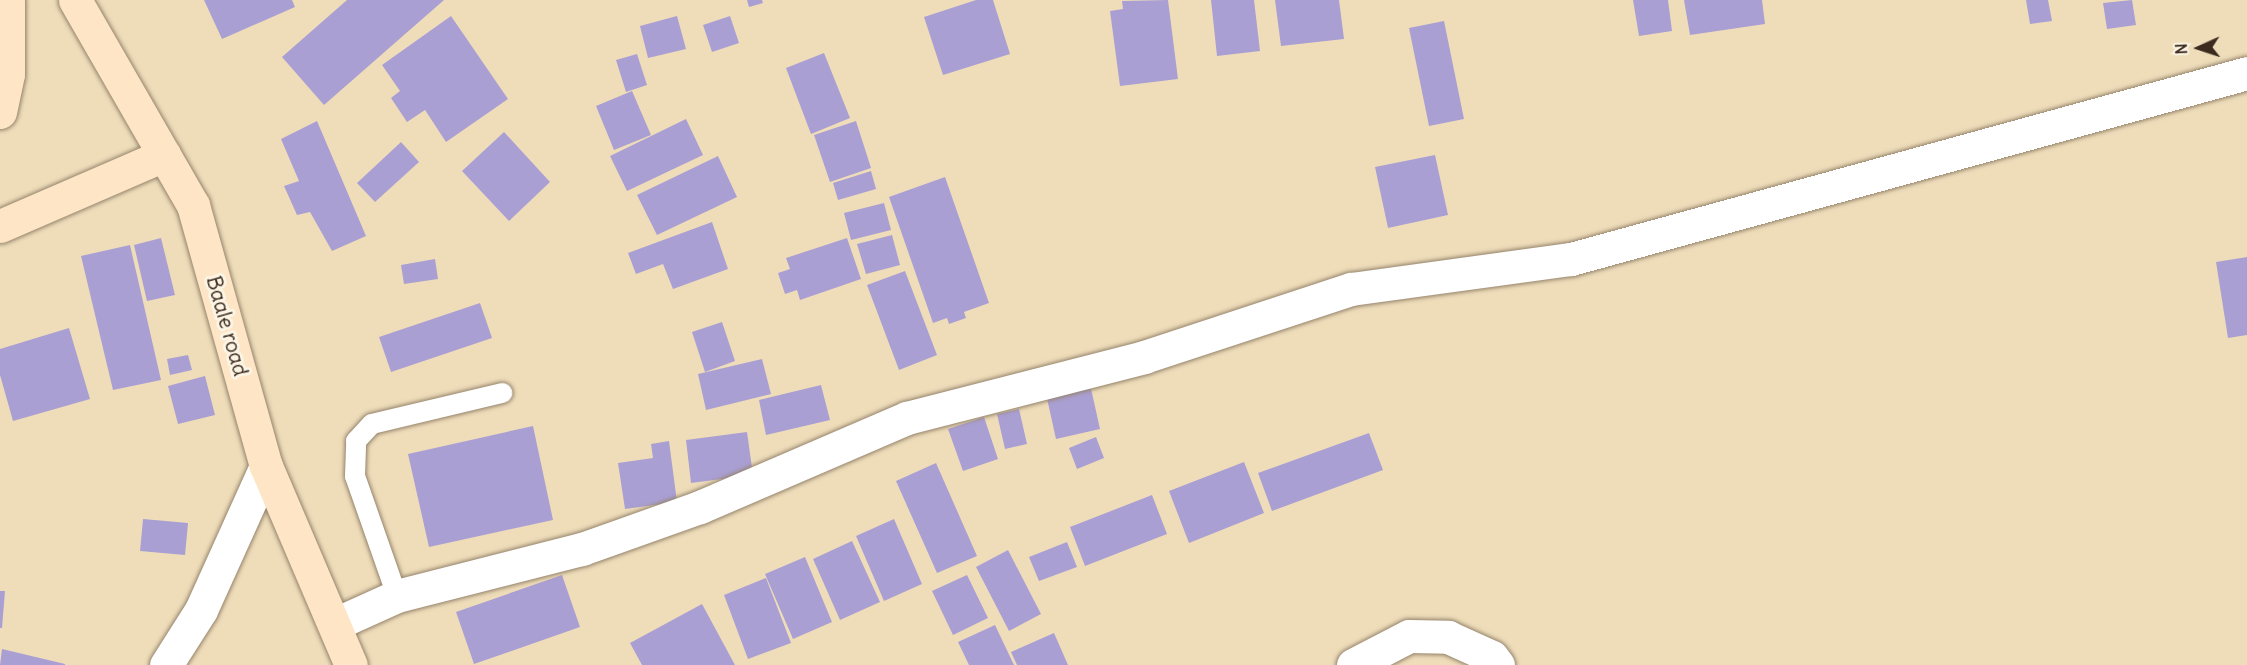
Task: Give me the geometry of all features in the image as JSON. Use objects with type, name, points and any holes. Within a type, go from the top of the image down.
[{"type":"street","points":[[0,112],[8,74],[8,0]]},
{"type":"street","name":"Baale road","points":[[75,0],[194,205],[266,466],[351,665]]},
{"type":"street","points":[[335,624],[397,596],[582,549],[700,507],[907,418],[1144,357],[1351,289],[1571,259],[2247,73]]},
{"type":"street","points":[[0,226],[164,155]]},
{"type":"street","points":[[166,665],[201,610],[266,466]]},
{"type":"street","points":[[1353,665],[1409,636],[1448,637],[1492,657],[1498,665]]},
{"type":"lane","points":[[397,596],[355,476],[356,441],[372,424],[502,393]]},
{"type":"building","points":[[204,0],[292,0],[295,7],[222,39]]},
{"type":"building","points":[[347,0],[444,0],[324,105],[282,57]]},
{"type":"building","points":[[747,0],[762,0],[763,3],[749,7]]},
{"type":"building","points":[[976,0],[993,0],[1010,54],[943,75],[924,17]]},
{"type":"building","points":[[1168,0],[1178,79],[1120,86],[1110,11],[1123,9],[1122,1]]},
{"type":"building","points":[[1211,0],[1254,0],[1260,51],[1217,56]]},
{"type":"building","points":[[1275,0],[1339,0],[1344,39],[1281,46]]},
{"type":"building","points":[[1633,0],[1668,0],[1672,31],[1639,36]]},
{"type":"building","points":[[1684,0],[1762,0],[1765,24],[1690,35]]},
{"type":"building","points":[[2026,0],[2048,0],[2052,21],[2030,24]]},
{"type":"building","points":[[2132,0],[2136,25],[2107,29],[2103,3]]},
{"type":"building","points":[[451,16],[508,99],[446,142],[425,110],[407,122],[391,98],[400,91],[382,65]]},
{"type":"building","points":[[677,16],[686,49],[648,58],[640,26]]},
{"type":"building","points":[[730,16],[739,43],[712,52],[703,25]]},
{"type":"building","points":[[1444,21],[1464,119],[1429,126],[1409,28]]},
{"type":"building","points":[[824,53],[850,118],[811,134],[786,68]]},
{"type":"building","points":[[637,54],[647,85],[626,92],[616,60]]},
{"type":"building","points":[[632,91],[651,135],[614,150],[596,106]]},
{"type":"building","points":[[686,119],[703,155],[627,191],[610,156]]},
{"type":"building","points":[[317,121],[366,236],[332,251],[310,212],[297,215],[284,186],[299,181],[281,139]]},
{"type":"building","points":[[856,121],[871,168],[830,182],[814,135]]},
{"type":"building","points":[[504,132],[550,182],[509,221],[462,171]]},
{"type":"building","points":[[401,142],[419,162],[375,202],[357,183]]},
{"type":"building","points":[[1435,155],[1448,215],[1388,228],[1375,167]]},
{"type":"building","points":[[718,156],[737,197],[657,235],[637,195]]},
{"type":"building","points":[[871,171],[876,189],[838,200],[833,183]]},
{"type":"building","points":[[945,177],[989,303],[964,312],[966,318],[949,324],[947,318],[933,323],[889,197]]},
{"type":"building","points":[[884,203],[891,230],[851,240],[844,213]]},
{"type":"building","points":[[712,222],[728,269],[673,289],[663,264],[636,274],[628,253]]},
{"type":"building","points":[[892,235],[900,265],[866,274],[857,244]]},
{"type":"building","points":[[161,238],[175,295],[147,301],[134,245]]},
{"type":"building","points":[[847,238],[861,279],[800,300],[797,290],[785,294],[778,273],[790,269],[786,258]]},
{"type":"building","points":[[130,245],[161,380],[113,390],[81,256]]},
{"type":"building","points":[[2247,257],[2247,335],[2228,338],[2216,262]]},
{"type":"building","points":[[435,259],[438,279],[404,284],[401,265]]},
{"type":"building","points":[[905,271],[937,355],[899,370],[867,285]]},
{"type":"building","points":[[480,303],[492,338],[391,372],[379,337]]},
{"type":"building","points":[[722,322],[735,361],[705,372],[692,332]]},
{"type":"building","points":[[69,328],[90,399],[13,421],[0,375],[0,349]]},
{"type":"building","points":[[188,355],[192,370],[170,375],[167,359]]},
{"type":"building","points":[[762,359],[771,394],[706,410],[698,374]]},
{"type":"building","points":[[205,376],[215,415],[178,424],[168,386]]},
{"type":"building","points":[[1090,384],[1100,429],[1056,439],[1046,394]]},
{"type":"building","points":[[821,385],[830,420],[766,435],[759,400]]},
{"type":"building","points":[[1019,409],[1027,444],[1005,449],[997,414]]},
{"type":"building","points":[[984,417],[998,459],[963,471],[948,429]]},
{"type":"building","points":[[533,426],[553,520],[429,547],[408,454]]},
{"type":"building","points":[[747,432],[753,475],[691,483],[686,440]]},
{"type":"building","points":[[1369,433],[1383,470],[1272,511],[1258,473]]},
{"type":"building","points":[[1096,437],[1104,458],[1077,469],[1069,448]]},
{"type":"building","points":[[669,441],[677,502],[625,509],[618,463],[653,458],[651,444]]},
{"type":"building","points":[[1244,462],[1264,513],[1189,543],[1169,491]]},
{"type":"building","points":[[936,463],[977,556],[937,573],[896,481]]},
{"type":"building","points":[[1152,495],[1167,534],[1085,566],[1070,527]]},
{"type":"building","points":[[143,519],[188,523],[185,555],[140,551]]},
{"type":"building","points":[[894,519],[922,584],[884,601],[856,536]]},
{"type":"building","points":[[852,541],[880,602],[840,620],[813,559]]},
{"type":"building","points":[[1067,542],[1077,567],[1039,581],[1029,557]]},
{"type":"building","points":[[1008,550],[1041,614],[1009,631],[976,567]]},
{"type":"building","points":[[805,557],[832,622],[793,639],[765,574]]},
{"type":"building","points":[[562,575],[580,627],[474,664],[456,612]]},
{"type":"building","points":[[967,575],[988,618],[953,635],[932,591]]},
{"type":"building","points":[[766,578],[791,643],[748,659],[724,595]]},
{"type":"building","points":[[0,591],[5,591],[2,628],[0,628]]},
{"type":"building","points":[[702,604],[735,665],[642,665],[630,643]]},
{"type":"building","points":[[995,625],[1014,665],[969,665],[958,642]]},
{"type":"building","points":[[1054,633],[1068,665],[1017,665],[1011,652]]},
{"type":"building","points":[[2,649],[65,664],[65,665],[0,665]]}]
